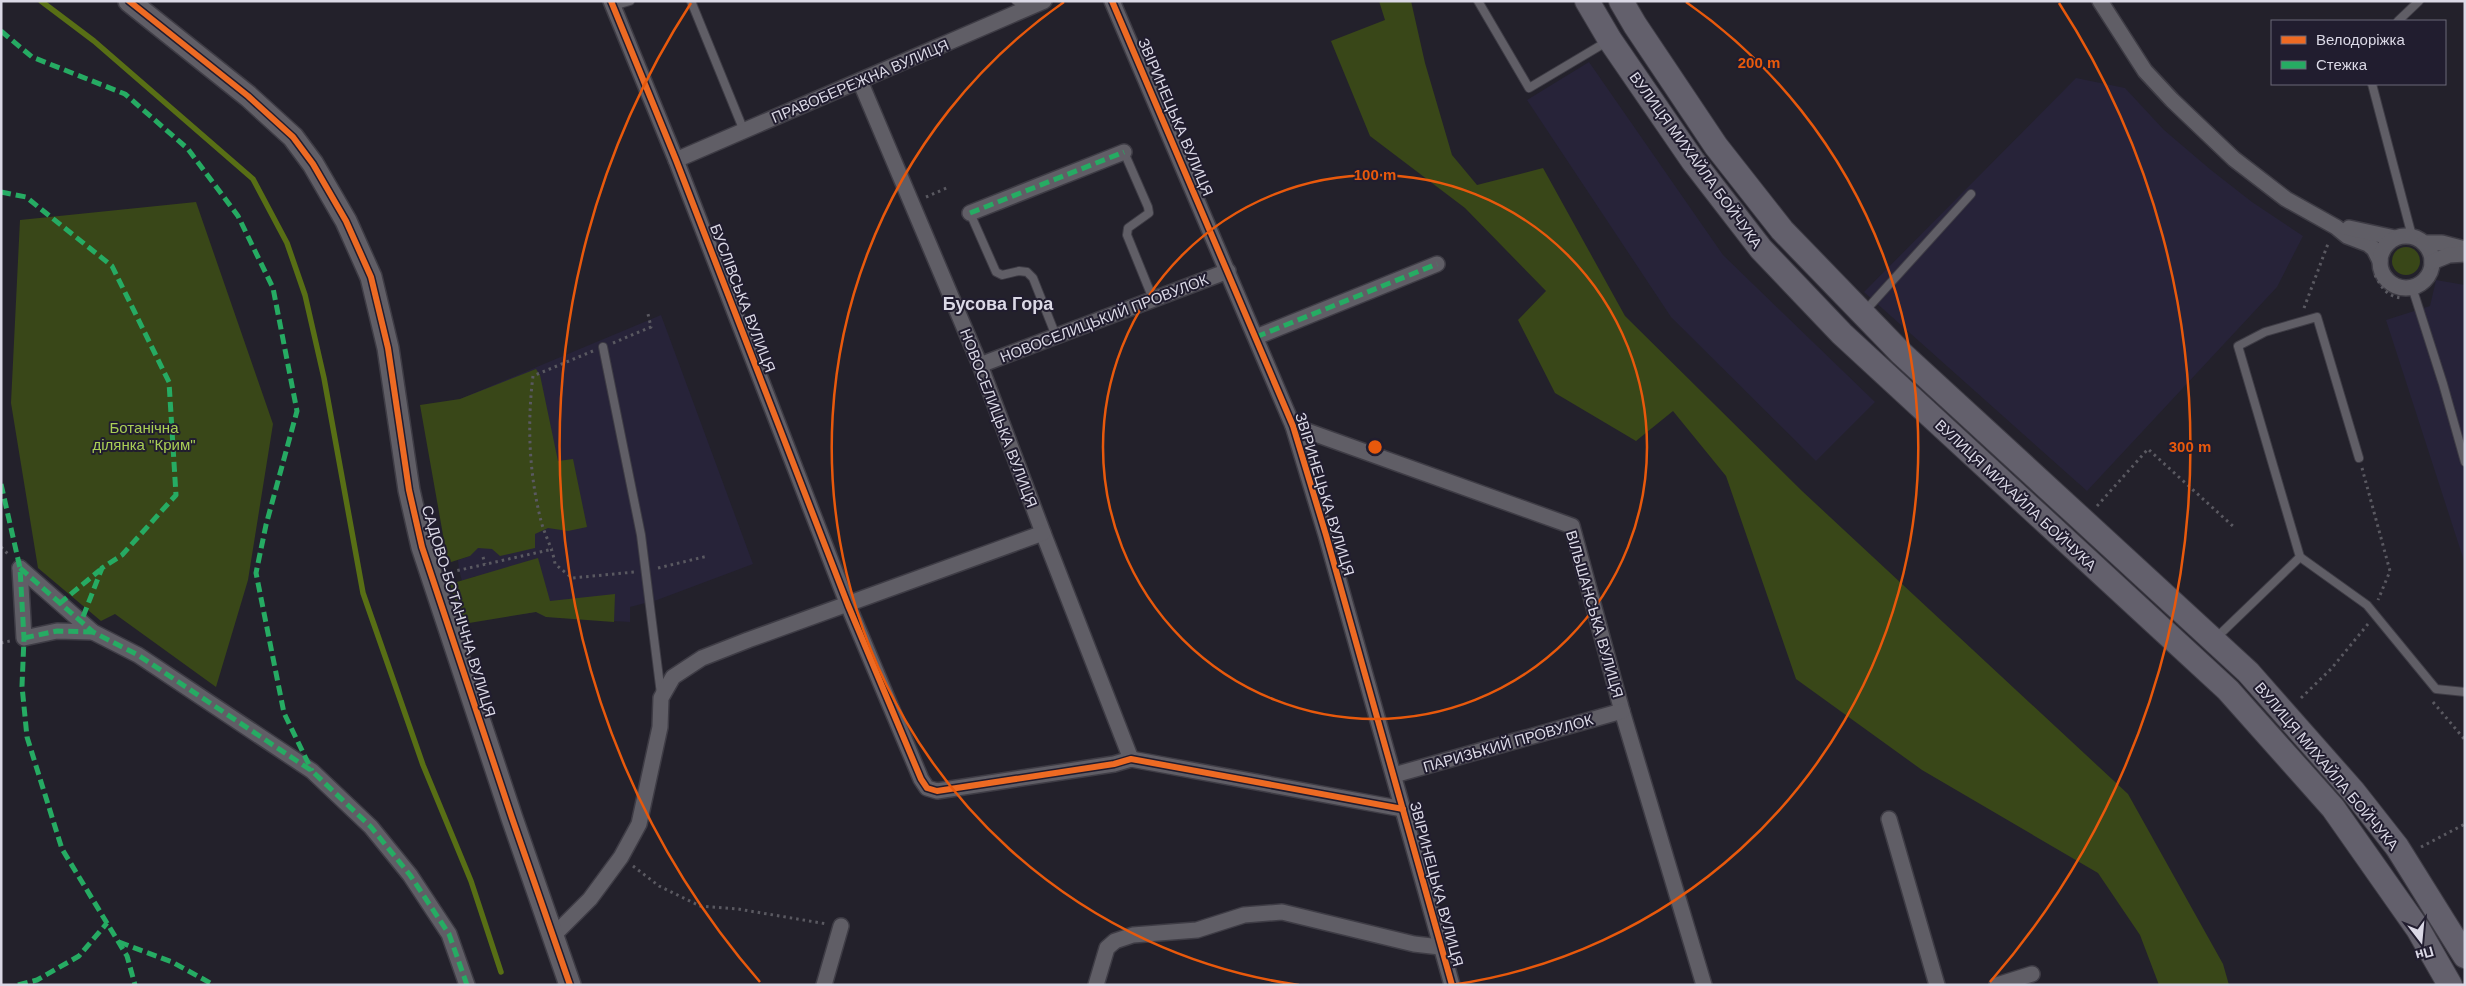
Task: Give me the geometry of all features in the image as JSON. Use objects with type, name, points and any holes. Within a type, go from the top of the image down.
[{"type":"main road","name":"ВУЛИЦЯ МИХАЙЛА БОЙЧУКА","points":[[1587,1],[1610,40],[1693,161],[1744,228],[1787,277],[1856,347],[2187,650],[2228,690],[2333,808],[2373,862],[2418,929],[2450,985]]},
{"type":"main road","name":"ВУЛИЦЯ МИХАЙЛА БОЙЧУКА","points":[[1621,1],[1677,90],[1755,198],[1809,260],[1862,314],[2248,672],[2364,805],[2397,847],[2465,956]]},
{"type":"street","name":"САДОВО-БОТАНІЧНА ВУЛИЦЯ","points":[[129,1],[248,96],[293,137],[313,164],[346,221],[371,277],[388,348],[409,490],[422,547],[570,985]]},
{"type":"street","name":"ПРАВОБЕРЕЖНА ВУЛИЦЯ","points":[[676,160],[860,81],[1022,5],[1044,1]]},
{"type":"street","name":"ЗВІРИНЕЦЬКА ВУЛИЦЯ","points":[[1112,1],[1293,426],[1404,809],[1440,947],[1452,985]]},
{"type":"street","points":[[2100,1],[2144,71],[2172,100],[2234,158],[2286,199],[2334,230],[2368,244],[2374,249],[2380,261],[2382,274],[2388,281],[2403,288],[2412,288],[2426,278],[2432,262],[2431,253],[2418,240]]},
{"type":"street","name":"БУСЛІВСЬКА ВУЛИЦЯ","points":[[612,4],[676,160],[848,605],[921,778],[932,790],[1114,764],[1131,759]]},
{"type":"street","name":"НОВОСЕЛИЦЬКА ВУЛИЦЯ","points":[[860,81],[980,365],[1131,759]]},
{"type":"street","points":[[970,213],[1124,152]]},
{"type":"street","points":[[2334,230],[2344,227],[2395,238],[2442,243],[2465,249]]},
{"type":"street","points":[[2380,261],[2382,249],[2395,238]]},
{"type":"street","points":[[2432,262],[2449,254],[2465,254]]},
{"type":"street","points":[[1256,337],[1437,264]]},
{"type":"street","name":"НОВОСЕЛИЦЬКИЙ ПРОВУЛОК","points":[[980,365],[1228,271]]},
{"type":"street","name":"ВІЛЬШАНСЬКА ВУЛИЦЯ","points":[[1293,426],[1572,526],[1622,711],[1704,985]]},
{"type":"street","points":[[553,936],[590,899],[621,857],[640,824],[660,726],[661,698],[673,677],[702,658],[1043,533]]},
{"type":"street","points":[[93,632],[57,631],[24,638],[20,568],[93,632],[138,655],[312,772],[371,827],[410,875],[449,934],[466,985]]},
{"type":"street","name":"ПАРИЗЬКИЙ ПРОВУЛОК","points":[[1394,775],[1622,711]]},
{"type":"street","points":[[1131,759],[1404,809]]},
{"type":"street","points":[[1889,819],[1937,985]]},
{"type":"street","points":[[1096,985],[1107,948],[1115,940],[1134,936],[1197,930],[1244,915],[1282,912],[1414,944],[1440,947]]},
{"type":"street","points":[[824,985],[841,926]]},
{"type":"street","points":[[1997,985],[2032,974]]},
{"type":"lane","points":[[612,4],[630,1]]},
{"type":"lane","points":[[690,1],[744,131]]},
{"type":"lane","points":[[1478,1],[1529,88],[1610,40]]},
{"type":"lane","points":[[2399,20],[2418,1]]},
{"type":"lane","points":[[2372,85],[2418,240]]},
{"type":"lane","points":[[1124,152],[1149,213],[1128,228],[1127,235],[1153,300]]},
{"type":"lane","points":[[1862,314],[1971,194]]},
{"type":"lane","points":[[970,213],[996,272],[1002,275],[1019,271],[1027,272],[1033,278],[1056,336]]},
{"type":"lane","points":[[2412,288],[2443,384],[2465,462]]},
{"type":"lane","points":[[2358,458],[2317,317],[2265,332],[2238,346],[2300,556],[2367,604],[2436,689],[2465,692]]},
{"type":"lane","points":[[603,347],[641,536],[661,698]]},
{"type":"lane","points":[[2214,640],[2300,556]]},
{"type":"path","points":[[912,203],[949,188]]},
{"type":"path","points":[[2298,322],[2334,230]]},
{"type":"path","points":[[648,314],[651,327],[533,376],[529,408],[530,447],[542,522],[553,549],[555,564],[572,578],[645,572],[708,556]]},
{"type":"path","points":[[2083,521],[2148,449],[2235,528]]},
{"type":"path","points":[[2301,698],[2331,669],[2368,624],[2390,571],[2358,458]]},
{"type":"path","points":[[459,570],[553,549]]},
{"type":"path","points":[[483,557],[485,564]]},
{"type":"path","points":[[2368,624],[2374,631]]},
{"type":"path","points":[[2429,696],[2465,740]]},
{"type":"path","points":[[621,857],[659,886],[700,906],[738,909],[841,926]]},
{"type":"shaded area","points":[[1589,62],[1723,255],[1875,402],[1816,461],[1671,317],[1527,100]]},
{"type":"shaded area","points":[[2076,78],[2125,88],[2164,130],[2211,170],[2252,202],[2303,236],[2277,287],[2087,491],[1864,292]]},
{"type":"shaded area","points":[[2436,280],[2465,285],[2465,564],[2386,320],[2430,306]]},
{"type":"shaded area","points":[[661,315],[753,564],[657,600],[630,607],[630,622],[546,617],[536,612],[489,619],[476,576],[462,581],[459,570],[458,560],[470,556],[460,399]]},
{"type":"green space","points":[[1379,1],[1411,1],[1425,63],[1452,155],[1477,185],[1543,168],[1625,316],[1802,491],[2128,794],[2223,964],[2229,985],[2159,985],[2140,935],[2098,873],[1922,770],[1796,679],[1726,476],[1673,411],[1636,441],[1555,393],[1518,320],[1546,291],[1465,208],[1370,136],[1331,41],[1385,20]]},
{"type":"green space","name":"Ботанічна ділянка \"Крим\"","points":[[196,202],[273,424],[248,580],[216,687],[115,614],[101,621],[38,568],[11,403],[20,220]]},
{"type":"green space","points":[[2406,247],[2416,251],[2420,261],[2416,271],[2406,275],[2396,271],[2392,261],[2396,251]]},
{"type":"green space","points":[[536,369],[540,375],[558,461],[573,459],[587,527],[568,531],[548,528],[535,534],[535,548],[500,556],[492,549],[478,548],[470,556],[448,563],[420,405],[460,399]]},
{"type":"green space","points":[[538,558],[550,601],[615,594],[614,622],[546,617],[536,612],[463,624],[450,584]]},
{"type":"waterway","points":[[41,1],[94,41],[253,179],[287,243],[305,295],[324,378],[363,593],[423,765],[471,881],[501,972]]},
{"type":"marked path","points":[[1,31],[32,57],[125,94],[188,149],[238,216],[273,288],[297,411],[266,525],[256,573],[284,713],[312,771]]},
{"type":"marked path","points":[[970,213],[1124,152]]},
{"type":"marked path","points":[[1,192],[26,197],[112,266],[169,382],[176,495],[122,555],[102,568],[81,622]]},
{"type":"marked path","points":[[1256,337],[1437,264]]},
{"type":"marked path","points":[[1,484],[20,568],[24,638],[22,686],[27,737],[62,849],[127,956],[135,985]]},
{"type":"marked path","points":[[20,568],[93,632],[138,655],[312,771],[371,827],[410,875],[449,934],[467,985]]},
{"type":"marked path","points":[[59,604],[100,570]]},
{"type":"marked path","points":[[24,638],[57,631],[93,632]]},
{"type":"marked path","points":[[18,985],[37,980],[79,956],[107,923]]},
{"type":"marked path","points":[[119,942],[172,962],[214,985]]},
{"type":"cycle path","points":[[129,1],[248,96],[293,137],[313,164],[346,221],[371,277],[388,348],[409,490],[422,547],[570,985]]},
{"type":"cycle path","points":[[611,1],[676,160],[848,605],[921,779],[927,788],[937,791],[1114,764],[1131,759],[1403,809]]},
{"type":"cycle path","points":[[1112,1],[1293,426],[1326,535],[1452,985]]},
{"type":"district","name":"Бусова Гора","points":[[998,304]]}]
